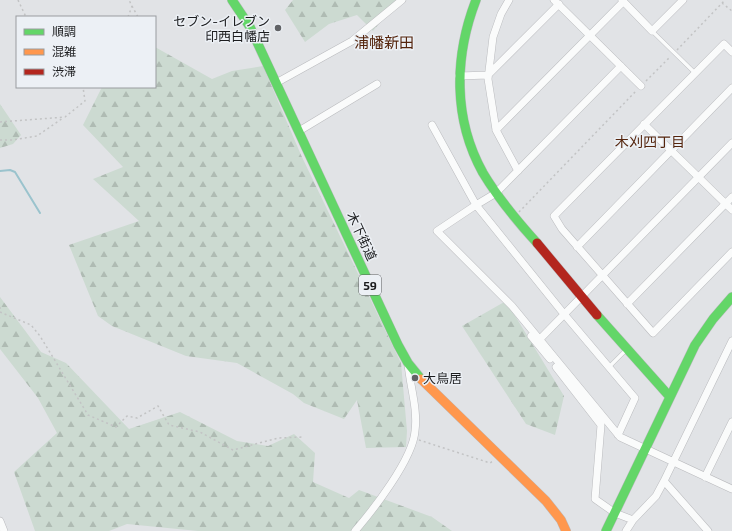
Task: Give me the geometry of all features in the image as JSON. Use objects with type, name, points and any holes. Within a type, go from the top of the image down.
[{"type":"street","name":"木下街道","points":[[232,0],[250,27],[408,363],[424,383],[554,510],[566,531]]},
{"type":"street","points":[[276,83],[352,41],[402,0]]},
{"type":"street","points":[[476,0],[465,31],[459,76],[464,124],[478,163],[496,193],[581,297],[670,397]]},
{"type":"street","points":[[509,0],[492,37],[488,75],[496,130],[518,171]]},
{"type":"street","points":[[496,130],[590,36],[622,1],[652,31],[679,1]]},
{"type":"street","points":[[459,76],[488,75],[556,2],[641,86]]},
{"type":"street","points":[[732,52],[724,44],[554,216],[562,229],[653,333],[732,252]]},
{"type":"street","points":[[621,66],[496,193],[437,231],[518,312],[618,435],[732,489]]},
{"type":"street","points":[[299,132],[377,84]]},
{"type":"street","points":[[577,246],[732,88]]},
{"type":"street","points":[[644,124],[732,210]]},
{"type":"street","points":[[432,125],[476,205],[564,314],[635,398],[618,435]]},
{"type":"street","points":[[540,339],[732,143]]},
{"type":"street","points":[[628,304],[732,198]]},
{"type":"street","points":[[606,531],[703,332],[732,297]]},
{"type":"street","points":[[518,312],[517,317],[601,425],[595,499],[615,513],[633,520]]},
{"type":"street","points":[[626,531],[633,520],[656,496],[732,341]]},
{"type":"street","points":[[355,531],[371,512],[406,457],[413,439],[415,432],[415,411],[408,363]]},
{"type":"street","points":[[705,477],[732,422]]},
{"type":"street","points":[[664,481],[708,531]]},
{"type":"street","points":[[0,521],[4,531]]},
{"type":"lane","points":[[652,31],[695,73]]},
{"type":"lane","points":[[609,367],[627,350]]},
{"type":"path","points":[[18,0],[26,16]]},
{"type":"path","points":[[128,0],[137,16]]},
{"type":"path","points":[[515,216],[725,0]]},
{"type":"path","points":[[722,3],[732,11]]},
{"type":"path","points":[[128,16],[132,6]]},
{"type":"path","points":[[0,140],[12,140],[37,136],[85,101],[83,88]]},
{"type":"path","points":[[0,122],[65,117]]},
{"type":"path","points":[[0,307],[0,312],[31,325],[40,336],[88,415],[116,427],[126,416],[137,418],[158,406],[169,425],[200,432],[233,450],[278,438],[304,437]]},
{"type":"path","points":[[413,439],[490,463],[500,456]]},
{"type":"green space","points":[[293,0],[398,0],[373,31],[357,15],[329,24],[305,42],[285,10]]},
{"type":"green space","points":[[156,48],[212,79],[232,71],[263,66],[301,155],[401,363],[407,431],[406,447],[366,448],[357,400],[344,419],[304,403],[293,394],[237,363],[186,356],[112,326],[98,316],[69,245],[139,221],[93,179],[123,167],[83,125],[102,88],[156,88]]},
{"type":"green space","points":[[0,104],[21,135],[13,144],[0,148]]},
{"type":"green space","points":[[0,297],[41,352],[66,363],[129,429],[180,412],[237,441],[268,446],[294,434],[315,453],[313,482],[349,498],[359,490],[432,517],[452,531],[198,531],[127,524],[109,531],[35,531],[14,472],[57,433],[38,398],[0,349]]},
{"type":"green space","points":[[506,301],[564,396],[555,435],[526,424],[462,326]]},
{"type":"waterway","points":[[0,171],[10,170],[15,172],[40,213]]},
{"type":"traffic: fast","points":[[232,0],[250,27],[398,345],[408,363],[421,379]]},
{"type":"traffic: fast","points":[[476,0],[464,43],[461,66],[460,88],[466,131],[473,152],[483,173],[508,209],[537,243]]},
{"type":"traffic: fast","points":[[606,531],[695,345],[713,319],[732,297]]},
{"type":"traffic: fast","points":[[597,315],[670,397]]},
{"type":"traffic: slow","points":[[421,379],[546,501],[561,520],[566,531]]},
{"type":"traffic: jam","points":[[537,243],[597,315]]},
{"type":"place","name":"セブン-イレブン 印西白幡店","points":[[278,28]]},
{"type":"place","name":"大鳥居","points":[[415,378]]},
{"type":"district","name":"浦幡新田","points":[[384,42]]},
{"type":"district","name":"木刈四丁目","points":[[650,141]]}]
